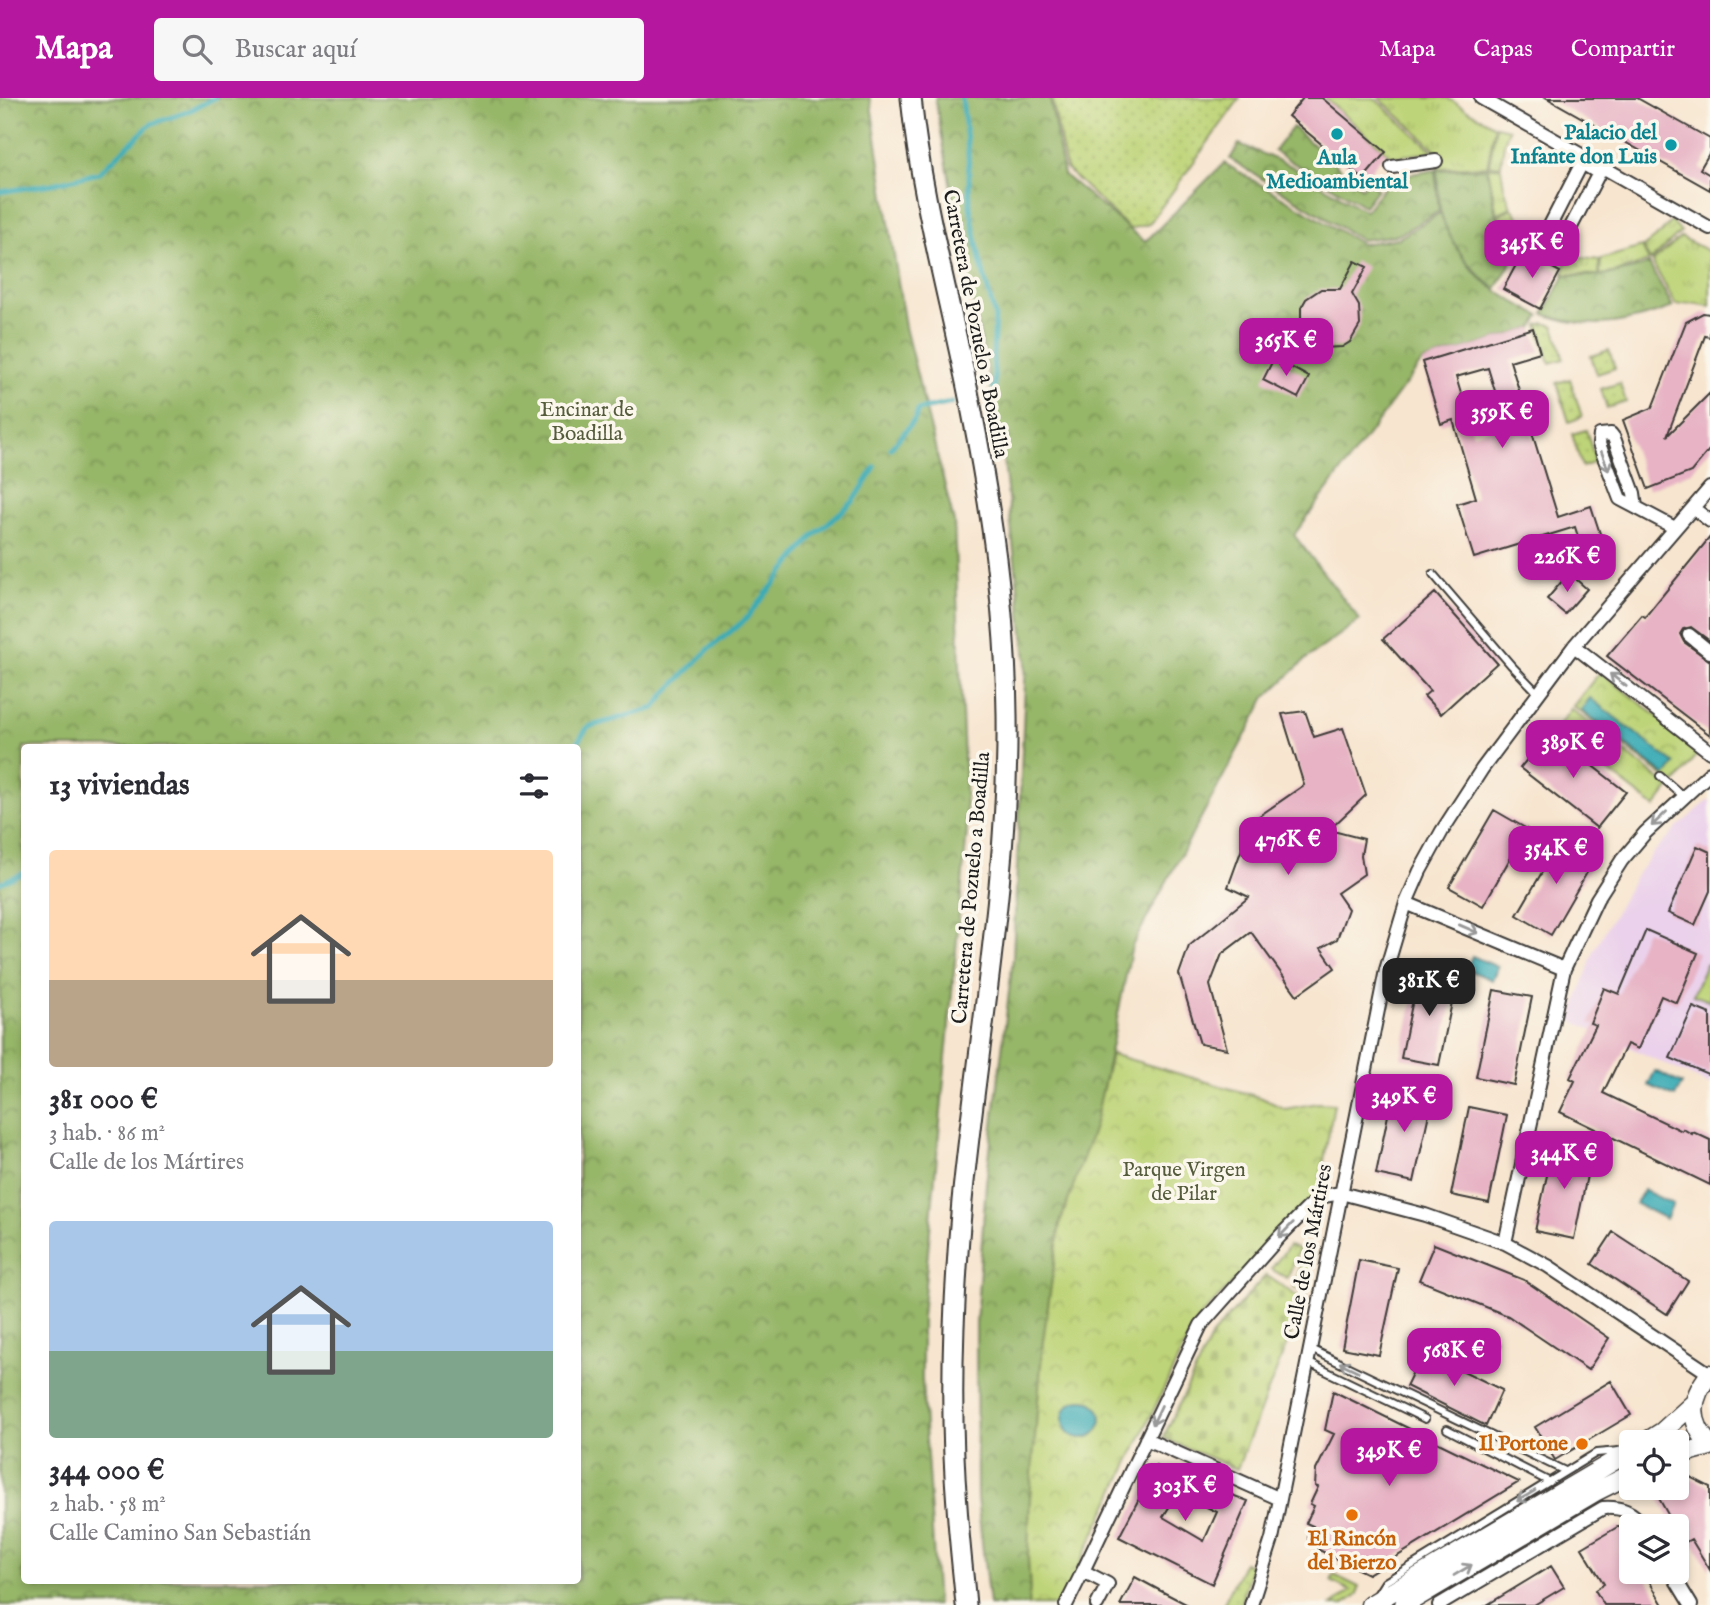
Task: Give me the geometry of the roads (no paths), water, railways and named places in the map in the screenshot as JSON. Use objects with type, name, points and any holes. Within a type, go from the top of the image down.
[{"type":"main road","name":"Carretera de Pozuelo a Boadilla","points":[[911,98],[917,149],[972,413],[994,543],[1002,604],[1007,679],[1008,756],[999,889],[962,1203],[954,1328],[956,1503],[966,1605]]},
{"type":"street","points":[[1481,98],[1710,228]]},
{"type":"street","points":[[1392,167],[1436,162]]},
{"type":"street","points":[[1582,163],[1599,173],[1560,248],[1543,239],[1582,163]]},
{"type":"street","points":[[1636,507],[1634,493],[1614,438],[1611,434],[1600,435],[1599,444],[1620,499],[1675,528]]},
{"type":"street","name":"Calle de los Mártires","points":[[1261,1605],[1267,1559],[1386,970],[1406,903],[1442,831],[1482,769],[1574,646],[1710,488]]},
{"type":"street","points":[[1693,508],[1710,521]]},
{"type":"street","points":[[1689,635],[1710,652]]},
{"type":"street","points":[[1574,646],[1710,752]]},
{"type":"street","points":[[1505,1243],[1564,969],[1597,899],[1622,860],[1645,833],[1710,773]]},
{"type":"street","points":[[1406,903],[1564,969]]},
{"type":"street","points":[[1066,1605],[1201,1325],[1281,1235],[1314,1202],[1324,1196],[1341,1193],[1425,1215],[1505,1243],[1548,1266],[1710,1374],[1701,1384],[1694,1403],[1694,1420],[1699,1433],[1710,1445],[1689,1451]]},
{"type":"street","points":[[1664,1430],[1694,1403]]},
{"type":"street","points":[[1146,1439],[1280,1499]]},
{"type":"street","points":[[1371,1605],[1619,1458]]},
{"type":"street","points":[[1404,1605],[1619,1480]]},
{"type":"street","points":[[1439,1605],[1603,1508],[1625,1509],[1633,1514]]},
{"type":"street","points":[[1543,1544],[1564,1510]]},
{"type":"street","name":"Calle de los Mártires","points":[[1251,1605],[1267,1559]]},
{"type":"street","points":[[1083,1571],[1108,1584],[1097,1605]]},
{"type":"street","points":[[1678,1584],[1691,1605]]},
{"type":"lane","points":[[1433,575],[1538,693]]},
{"type":"lane","points":[[1660,776],[1683,796]]},
{"type":"lane","points":[[1309,1348],[1565,1471]]},
{"type":"lane","points":[[1306,1361],[1425,1419]]},
{"type":"lane","points":[[1447,1429],[1550,1482]]},
{"type":"lane","points":[[1371,1605],[1385,1582],[1596,1453],[1619,1452]]},
{"type":"water","points":[[1590,698],[1675,764],[1666,776],[1581,710]]},
{"type":"water","points":[[1472,956],[1498,967],[1492,980],[1466,969]]},
{"type":"water","points":[[1655,1071],[1682,1084],[1675,1097],[1648,1085]]},
{"type":"water","points":[[1643,1190],[1673,1204],[1666,1219],[1636,1204]]},
{"type":"water","points":[[1463,1323],[1494,1338],[1487,1353],[1456,1338]]},
{"type":"water","points":[[1082,1400],[1095,1406],[1101,1419],[1095,1432],[1082,1438],[1069,1432],[1063,1419],[1069,1406]]},
{"type":"waterway","points":[[0,192],[99,173],[151,124],[187,112],[215,98]]},
{"type":"waterway","points":[[962,98],[968,150],[970,206],[980,260],[995,317],[993,389]]},
{"type":"waterway","points":[[891,448],[915,419],[918,410],[952,403]]},
{"type":"waterway","points":[[576,744],[588,727],[655,708],[709,649],[745,620],[813,536],[854,501],[875,467]]},
{"type":"waterway","points":[[0,883],[21,874]]},
{"type":"place","name":"Aula Medioambiental","points":[[1337,134]]},
{"type":"place","name":"Palacio del Infante don Luis","points":[[1671,145]]},
{"type":"place","name":"Il Portone","points":[[1582,1444]]},
{"type":"place","name":"El Rincón del Bierzo","points":[[1352,1515]]},
{"type":"park label","name":"Encinar de Boadilla","points":[[587,422]]},
{"type":"park label","name":"Parque Virgen de Pilar","points":[[1184,1182]]}]
